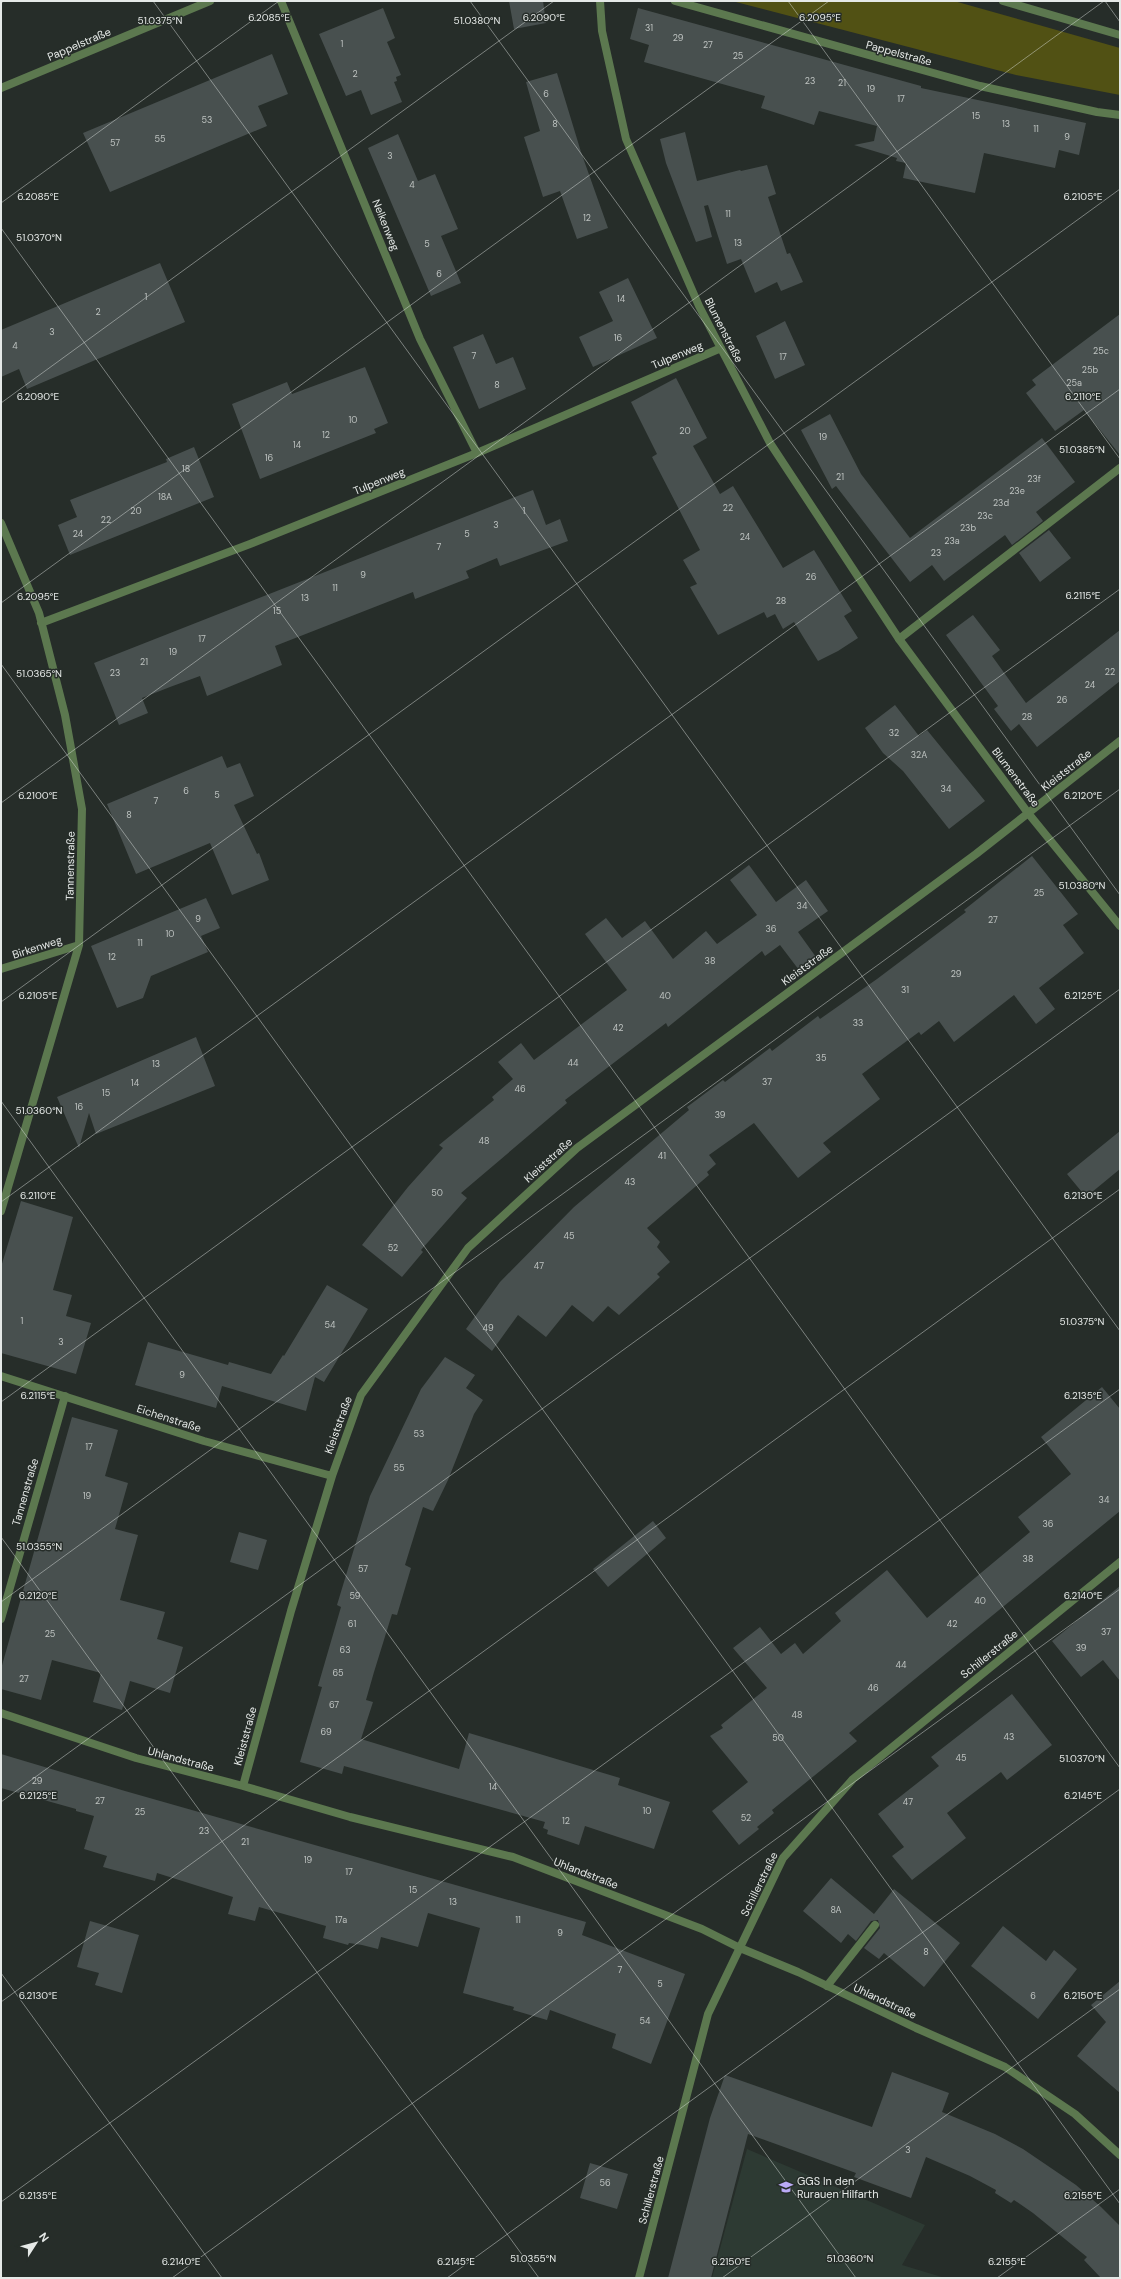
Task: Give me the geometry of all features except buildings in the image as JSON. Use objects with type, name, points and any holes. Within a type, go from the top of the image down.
[{"type":"street","name":"Pappelstraße","points":[[1,88],[210,1]]},
{"type":"street","name":"Nelkenweg","points":[[281,1],[420,339],[477,453]]},
{"type":"street","name":"Blumenstraße","points":[[600,1],[602,31],[626,138],[699,306],[770,443],[899,638],[1028,813],[1120,926]]},
{"type":"street","name":"Pappelstraße","points":[[675,1],[980,86],[1097,112],[1120,115]]},
{"type":"street","points":[[1003,1],[1120,35]]},
{"type":"street","name":"Tulpenweg","points":[[41,624],[250,544],[477,453],[721,348]]},
{"type":"street","points":[[899,638],[1120,468]]},
{"type":"street","name":"Tannenstraße","points":[[1,523],[39,613],[65,715],[82,809],[79,944],[1,1212]]},
{"type":"street","name":"Kleiststraße","points":[[243,1786],[291,1611],[332,1476],[361,1395],[468,1248],[577,1148],[976,854],[1120,742]]},
{"type":"street","name":"Birkenweg","points":[[1,969],[79,944]]},
{"type":"street","name":"Eichenstraße","points":[[1,1376],[204,1441],[332,1476]]},
{"type":"street","name":"Tannenstraße","points":[[1,1619],[65,1396]]},
{"type":"street","name":"Schillerstraße","points":[[639,2278],[708,2014],[783,1858],[853,1779],[1120,1562]]},
{"type":"street","name":"Uhlandstraße","points":[[1,1713],[136,1758],[243,1786],[350,1817],[513,1856],[702,1928],[740,1948],[1005,2067],[1074,2114],[1120,2155]]},
{"type":"street","points":[[827,1986],[875,1925]]},
{"type":"shaded area","points":[[732,1],[954,1],[1120,48],[1120,95],[1016,75]]},
{"type":"shaded area","name":"GGS In den Rurauen Hilfarth","points":[[747,2149],[925,2225],[902,2265],[945,2278],[712,2278]]},
{"type":"place","name":"GGS In den Rurauen Hilfarth","points":[[786,2187]]}]
